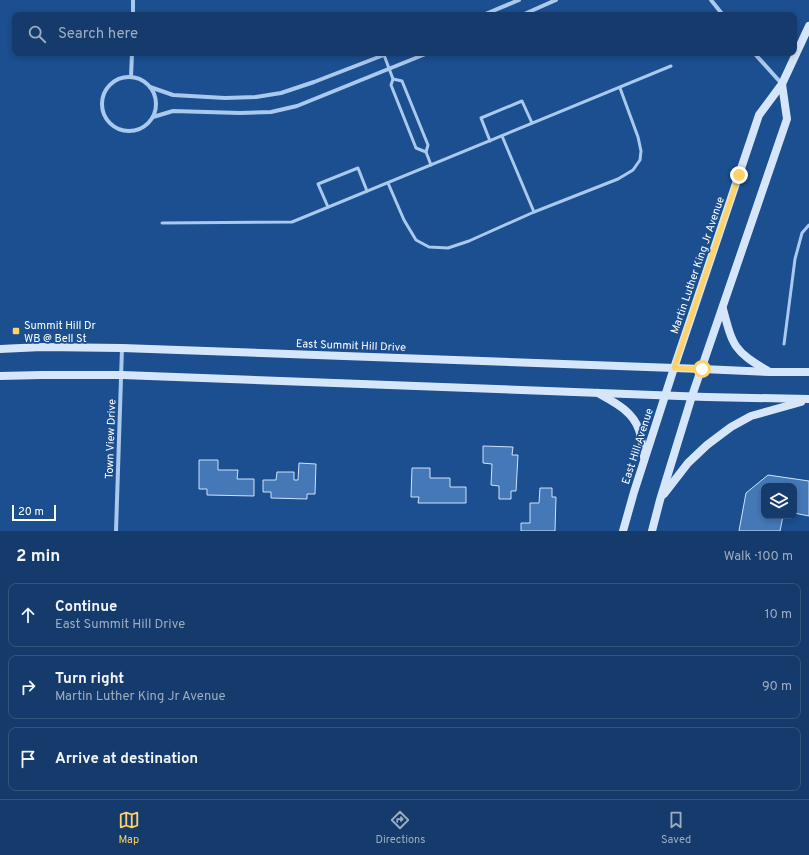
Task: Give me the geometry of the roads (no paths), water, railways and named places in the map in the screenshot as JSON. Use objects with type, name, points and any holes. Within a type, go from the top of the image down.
[{"type":"main road","name":"Martin Luther King Jr Avenue","points":[[797,52],[809,26]]},
{"type":"main road","name":"Martin Luther King Jr Avenue","points":[[674,368],[759,115],[782,84],[795,56]]},
{"type":"main road","points":[[652,531],[692,396],[787,119],[782,84]]},
{"type":"main road","points":[[723,309],[729,334],[736,347],[747,358],[770,372]]},
{"type":"main road","name":"East Summit Hill Drive","points":[[0,349],[42,347],[122,348],[770,372],[809,372]]},
{"type":"main road","name":"East Hill Avenue","points":[[624,531],[644,459],[674,368]]},
{"type":"main road","points":[[0,376],[122,375],[809,399]]},
{"type":"main road","points":[[595,392],[618,404],[630,415],[639,429],[644,459]]},
{"type":"main road","points":[[660,500],[688,462],[731,427],[751,416],[809,399]]},
{"type":"street","points":[[133,0],[133,12]]},
{"type":"street","points":[[489,12],[519,0]]},
{"type":"street","points":[[529,12],[556,0]]},
{"type":"street","points":[[711,0],[721,12]]},
{"type":"street","points":[[131,77],[132,56]]},
{"type":"street","points":[[150,87],[156,99],[156,108],[153,117],[147,124],[139,129],[130,131],[121,130],[108,120],[102,104],[103,96],[107,88],[113,82],[121,78],[138,78],[150,87],[173,95],[256,98],[281,93],[314,82],[381,56]]},
{"type":"street","points":[[153,117],[173,111],[240,113],[271,112],[297,106],[421,56]]},
{"type":"street","points":[[757,56],[782,84]]},
{"type":"street","name":"Town View Drive","points":[[116,531],[122,348]]},
{"type":"lane","points":[[384,56],[393,78],[391,85],[416,148],[426,152]]},
{"type":"lane","points":[[162,223],[292,222],[671,66]]},
{"type":"lane","points":[[393,78],[402,82],[428,145],[426,152],[431,165]]},
{"type":"lane","points":[[388,183],[404,220],[416,240],[430,247],[448,248],[469,241],[534,212],[618,179],[633,170],[640,160],[641,151],[638,137],[620,88]]},
{"type":"lane","points":[[490,141],[481,118],[522,101],[532,123]]},
{"type":"lane","points":[[502,136],[534,212]]},
{"type":"lane","points":[[328,207],[318,184],[358,168],[367,191]]},
{"type":"lane","points":[[784,344],[795,259],[802,232],[809,225]]},
{"type":"place","name":"Summit Hill Dr WB @ Bell St","points":[[16,331]]}]
